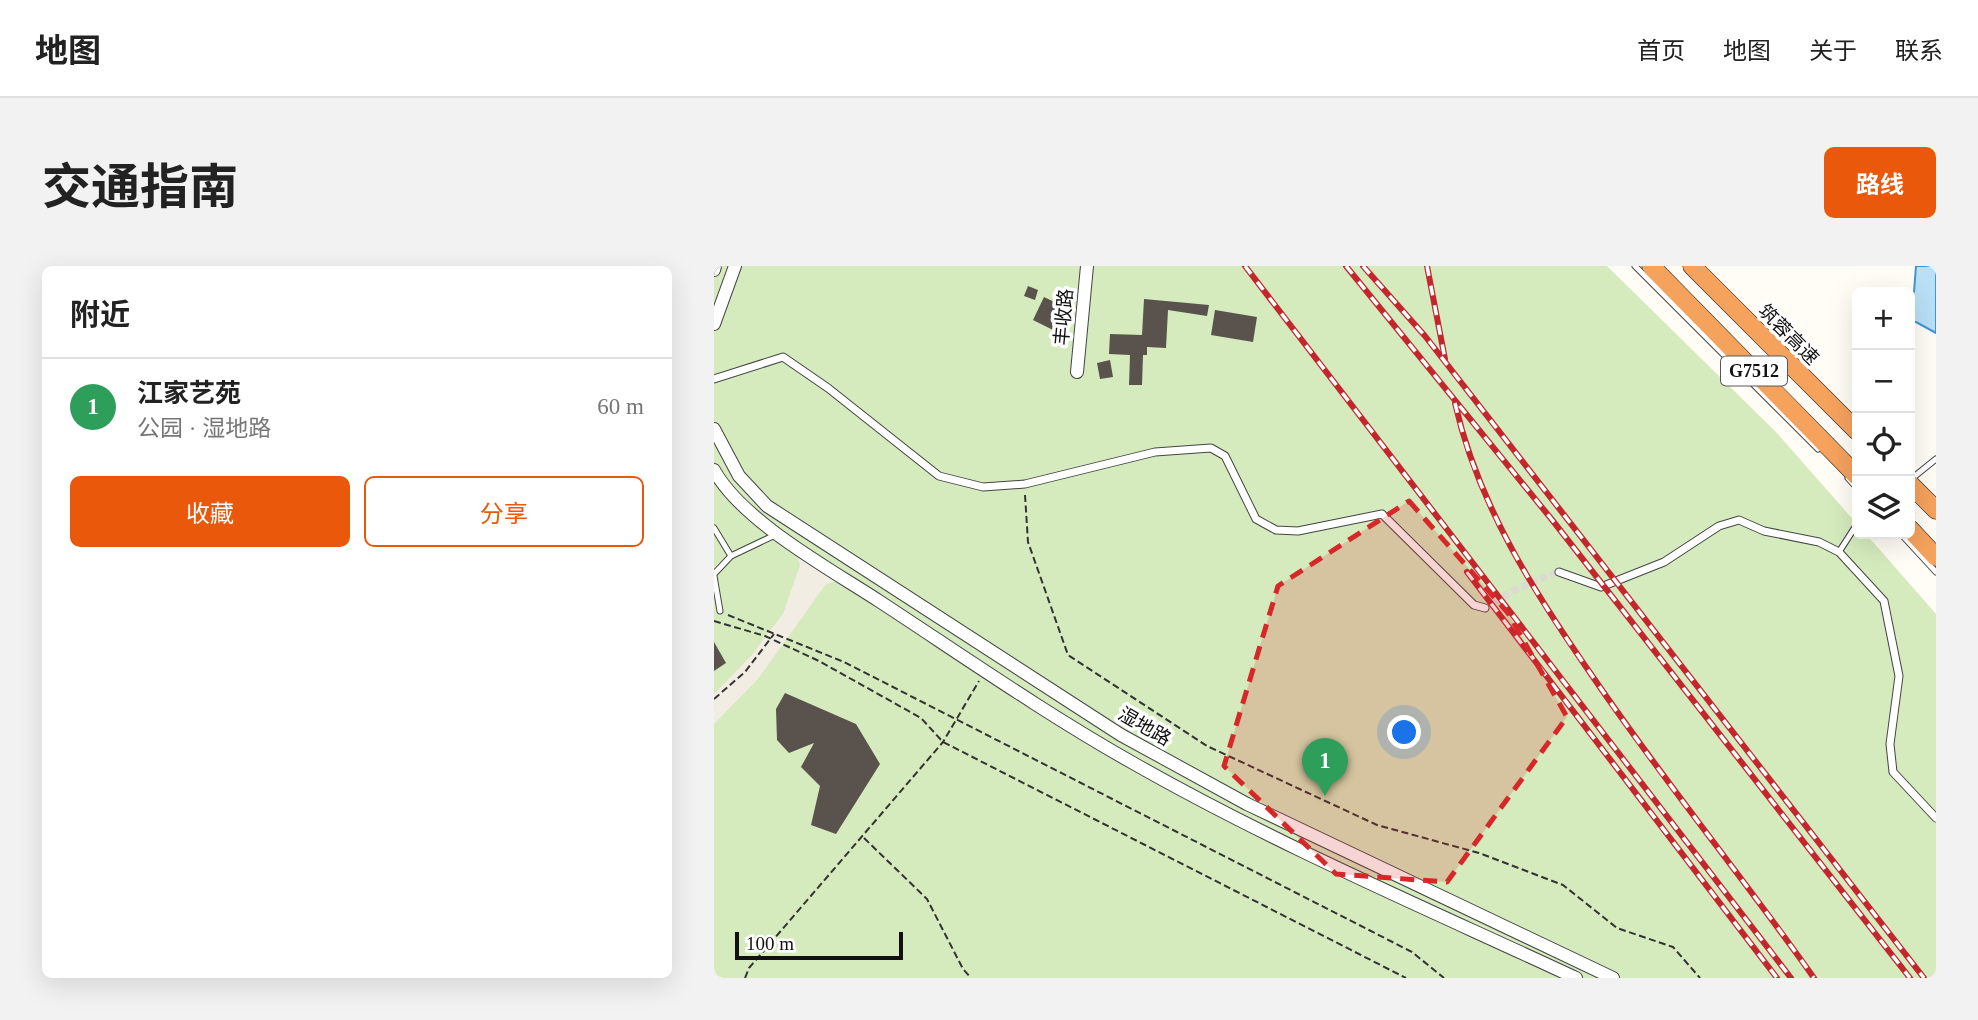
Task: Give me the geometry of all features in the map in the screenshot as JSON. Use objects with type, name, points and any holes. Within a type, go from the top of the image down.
[{"type":"highway","name":"G7512","points":[[1651,266],[1852,470]]},
{"type":"highway","name":"筑蓉高速","points":[[1692,266],[1852,426]]},
{"type":"highway","points":[[1915,487],[1936,510]]},
{"type":"highway","points":[[1915,534],[1936,556]]},
{"type":"street","points":[[714,324],[734,266]]},
{"type":"street","name":"丰收路","points":[[1077,372],[1087,266]]},
{"type":"street","points":[[714,379],[783,358],[828,388],[939,476],[983,487],[1025,484],[1155,452],[1211,448],[1225,456],[1256,519],[1276,530],[1298,530],[1382,514],[1474,604],[1485,608]]},
{"type":"street","name":"湿地路","points":[[714,429],[739,475],[767,506],[1121,735],[1247,804],[1613,978]]},
{"type":"street","name":"湿地路","points":[[714,470],[745,507],[779,533],[985,671],[1132,763],[1246,823],[1576,978]]},
{"type":"street","points":[[1559,572],[1601,587],[1664,562],[1719,526],[1739,520],[1764,531],[1819,542],[1839,552],[1884,601],[1899,677],[1890,744],[1893,772],[1936,818]]},
{"type":"lane","points":[[1635,266],[1828,459]]},
{"type":"lane","points":[[1915,477],[1936,458]]},
{"type":"lane","points":[[1838,468],[1852,483]]},
{"type":"lane","points":[[714,528],[731,556]]},
{"type":"lane","points":[[1839,552],[1852,532]]},
{"type":"lane","points":[[720,611],[714,575],[731,556],[779,533]]},
{"type":"lane","points":[[1906,539],[1936,572]]},
{"type":"path","points":[[1025,484],[1028,542],[1068,655],[1206,746],[1377,825],[1479,853],[1563,884],[1617,928],[1672,947],[1700,978]]},
{"type":"path","points":[[720,611],[844,662],[1412,952],[1444,978]]},
{"type":"path","points":[[714,621],[772,639],[921,718],[943,742],[1406,978]]},
{"type":"path","points":[[714,699],[746,672],[775,632]]},
{"type":"path","points":[[745,978],[749,968],[943,742],[985,671]]},
{"type":"path","points":[[863,838],[927,899],[963,969],[971,978]]},
{"type":"highlighted area","points":[[1409,501],[1508,613],[1567,717],[1447,882],[1336,874],[1224,766],[1278,586]]},
{"type":"green space","points":[[714,266],[1607,266],[1777,433],[1852,518],[1852,539],[1870,539],[1936,614],[1936,978],[714,978]]},
{"type":"shaded area","points":[[796,550],[842,580],[826,584],[758,679],[714,724],[714,694],[751,656],[783,614],[800,565]]},
{"type":"water","points":[[1916,266],[1936,266],[1936,333],[1915,322]]},
{"type":"building","points":[[1028,286],[1038,290],[1035,300],[1024,296]]},
{"type":"building","points":[[1044,297],[1065,307],[1053,330],[1033,320]]},
{"type":"building","points":[[1144,299],[1209,305],[1207,316],[1168,310],[1166,348],[1147,347],[1147,355],[1143,355],[1142,385],[1129,385],[1130,355],[1109,354],[1110,334],[1142,335]]},
{"type":"building","points":[[1215,310],[1257,317],[1253,342],[1211,335]]},
{"type":"building","points":[[1110,360],[1113,377],[1100,379],[1097,363]]},
{"type":"building","points":[[714,642],[726,663],[714,671]]},
{"type":"building","points":[[785,693],[856,724],[880,764],[836,834],[811,825],[820,786],[801,767],[814,743],[789,753],[777,740],[776,709]]},
{"type":"tunnel","points":[[1485,608],[1520,587],[1559,572]]},
{"type":"railway","points":[[1245,266],[1791,978]]},
{"type":"railway","points":[[1346,266],[1553,521],[1910,978]]},
{"type":"railway","points":[[1363,266],[1425,336],[1924,978]]},
{"type":"railway","points":[[1427,266],[1445,359]]},
{"type":"railway","points":[[1455,403],[1478,477],[1529,580],[1647,753],[1814,978]]},
{"type":"railway","points":[[1467,572],[1777,978]]},
{"type":"place","name":"江家艺苑","points":[[1325,796]]}]
